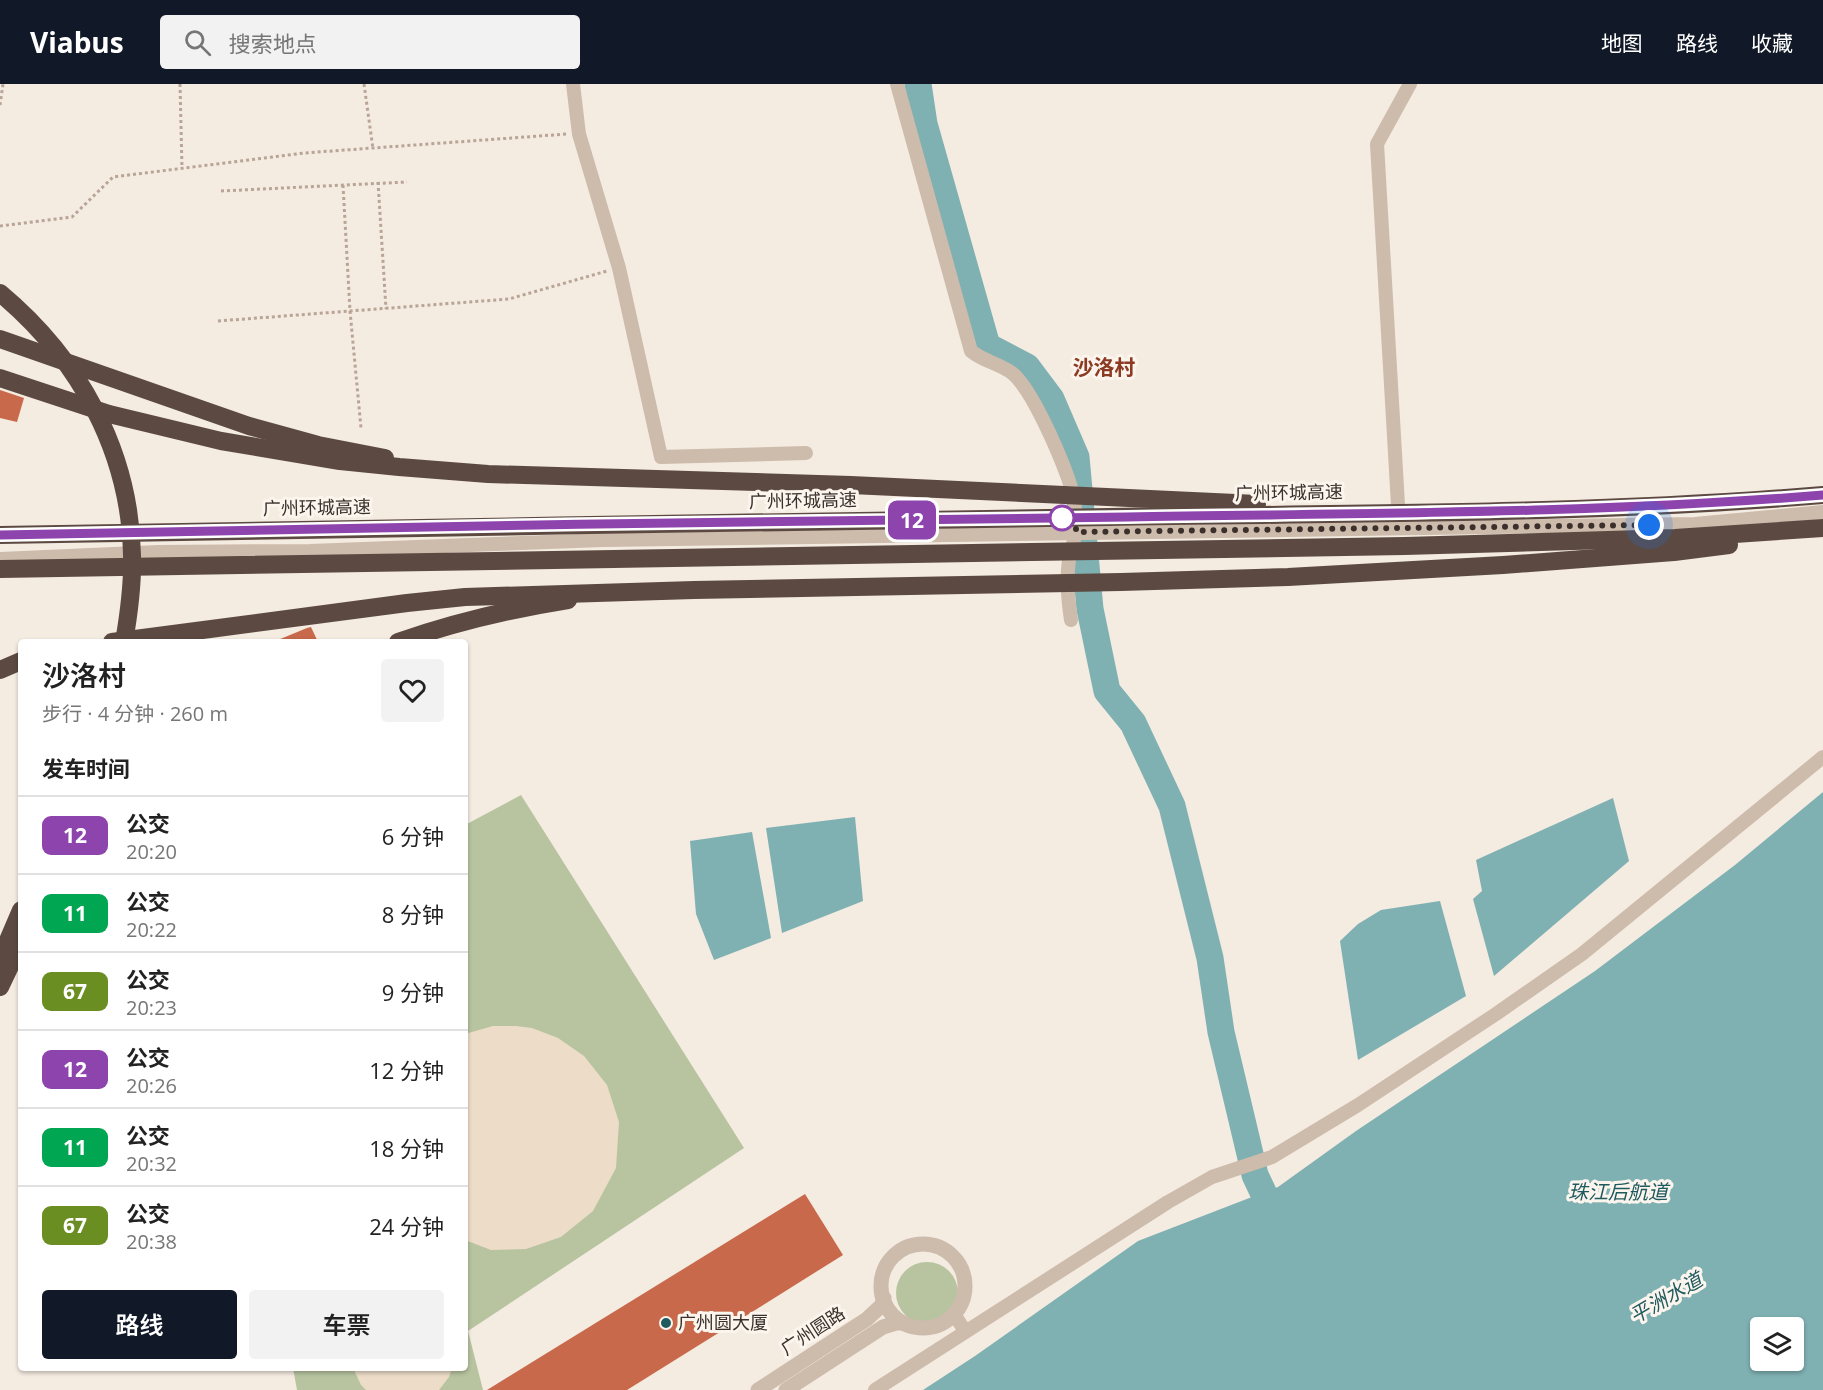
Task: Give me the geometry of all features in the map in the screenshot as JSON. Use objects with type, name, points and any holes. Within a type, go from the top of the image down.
[{"type":"highway","points":[[0,292],[37,326],[68,364],[91,401],[112,450],[124,494],[132,539],[132,585],[124,639]]},
{"type":"highway","points":[[0,339],[249,426],[340,450],[382,458],[468,468],[676,481]]},
{"type":"highway","points":[[0,378],[81,406],[221,441],[312,457],[451,472],[851,485],[1450,512]]},
{"type":"highway","name":"广州环城高速","points":[[0,535],[1450,512],[1730,502],[1823,495]]},
{"type":"highway","points":[[0,569],[1405,546],[1675,538],[1823,529]]},
{"type":"highway","points":[[135,639],[437,599],[523,594],[1109,583],[1326,575],[1674,552],[1725,546],[1823,529]]},
{"type":"highway","points":[[408,639],[459,624],[544,604],[625,593],[694,590]]},
{"type":"highway","points":[[0,670],[18,663]]},
{"type":"highway","points":[[0,959],[18,917]]},
{"type":"highway","points":[[0,987],[18,949]]},
{"type":"street","points":[[573,84],[579,134],[619,268],[661,457],[806,453]]},
{"type":"street","points":[[897,84],[971,351],[980,358],[1011,372],[1022,384],[1035,406],[1069,479],[1075,504],[1076,532],[1068,575],[1071,620]]},
{"type":"street","points":[[1400,528],[1377,144],[1410,84]]},
{"type":"street","points":[[0,559],[159,552],[310,551],[614,540],[1695,524],[1823,512]]},
{"type":"street","points":[[875,1390],[1168,1202],[1212,1177],[1272,1157],[1368,1098],[1496,1014],[1582,954],[1823,758]]},
{"type":"street","points":[[923,1244],[937,1246],[949,1253],[958,1263],[964,1275],[965,1289],[962,1303],[954,1314],[944,1323],[930,1327],[916,1327],[903,1323],[892,1315],[881,1290],[882,1276],[888,1263],[897,1253],[909,1246],[923,1244]]},
{"type":"street","name":"广州圆路","points":[[758,1390],[867,1318],[882,1305],[884,1298]]},
{"type":"street","points":[[954,1314],[965,1331]]},
{"type":"street","name":"广州圆路","points":[[786,1390],[883,1327],[903,1323]]},
{"type":"path","points":[[0,105],[3,84]]},
{"type":"path","points":[[180,84],[182,168]]},
{"type":"path","points":[[364,84],[373,149]]},
{"type":"path","points":[[0,226],[72,217],[113,177],[304,153],[579,134]]},
{"type":"path","points":[[378,182],[386,309]]},
{"type":"path","points":[[221,191],[407,182]]},
{"type":"path","points":[[344,185],[350,311],[361,428]]},
{"type":"path","points":[[218,321],[509,299],[619,268]]},
{"type":"green space","points":[[521,795],[744,1148],[468,1331],[468,986],[468,823]]},
{"type":"green space","points":[[927,1262],[944,1267],[949,1271],[953,1276],[958,1293],[953,1310],[949,1315],[944,1319],[927,1324],[910,1319],[905,1315],[901,1310],[896,1293],[901,1276],[905,1271],[910,1267]]},
{"type":"green space","points":[[468,1331],[483,1390],[297,1390],[294,1371],[468,1371]]},
{"type":"shaded area","points":[[493,1026],[532,1028],[558,1038],[584,1056],[607,1085],[619,1122],[616,1168],[593,1211],[561,1237],[526,1249],[491,1250],[468,1241],[468,1033]]},
{"type":"shaded area","points":[[354,1371],[451,1371],[439,1390],[366,1390]]},
{"type":"water","name":"珠江后航道","points":[[1823,792],[1823,1390],[923,1390],[1138,1241],[1278,1187],[1356,1131],[1595,971],[1735,865]]},
{"type":"water","points":[[1613,798],[1629,861],[1494,976],[1473,899],[1482,891],[1476,860]]},
{"type":"water","points":[[855,817],[863,901],[782,933],[766,828]]},
{"type":"water","points":[[752,832],[771,938],[714,960],[696,914],[690,841]]},
{"type":"water","points":[[1440,901],[1466,996],[1358,1060],[1340,941],[1358,924],[1381,910]]},
{"type":"building","points":[[0,390],[24,398],[17,422],[0,418]]},
{"type":"building","points":[[311,627],[317,639],[280,639]]},
{"type":"building","name":"广州圆大厦","points":[[805,1194],[843,1255],[627,1390],[487,1390]]},
{"type":"waterway","points":[[918,84],[924,124],[987,346],[1027,367],[1051,399],[1076,457],[1090,609],[1107,691],[1133,723],[1172,806],[1210,958],[1221,1032],[1255,1175],[1278,1224]]},
{"type":"bus line","name":"12","points":[[0,535],[1450,512],[1730,502],[1823,495]]},
{"type":"place","name":"广州圆大厦","points":[[666,1323]]},
{"type":"district","name":"沙洛村","points":[[1104,368]]},
{"type":"route","points":[[1062,518],[1076,522],[1076,532],[1649,525]]},
{"type":"water label","name":"平洲水道","points":[[1666,1298]]}]
